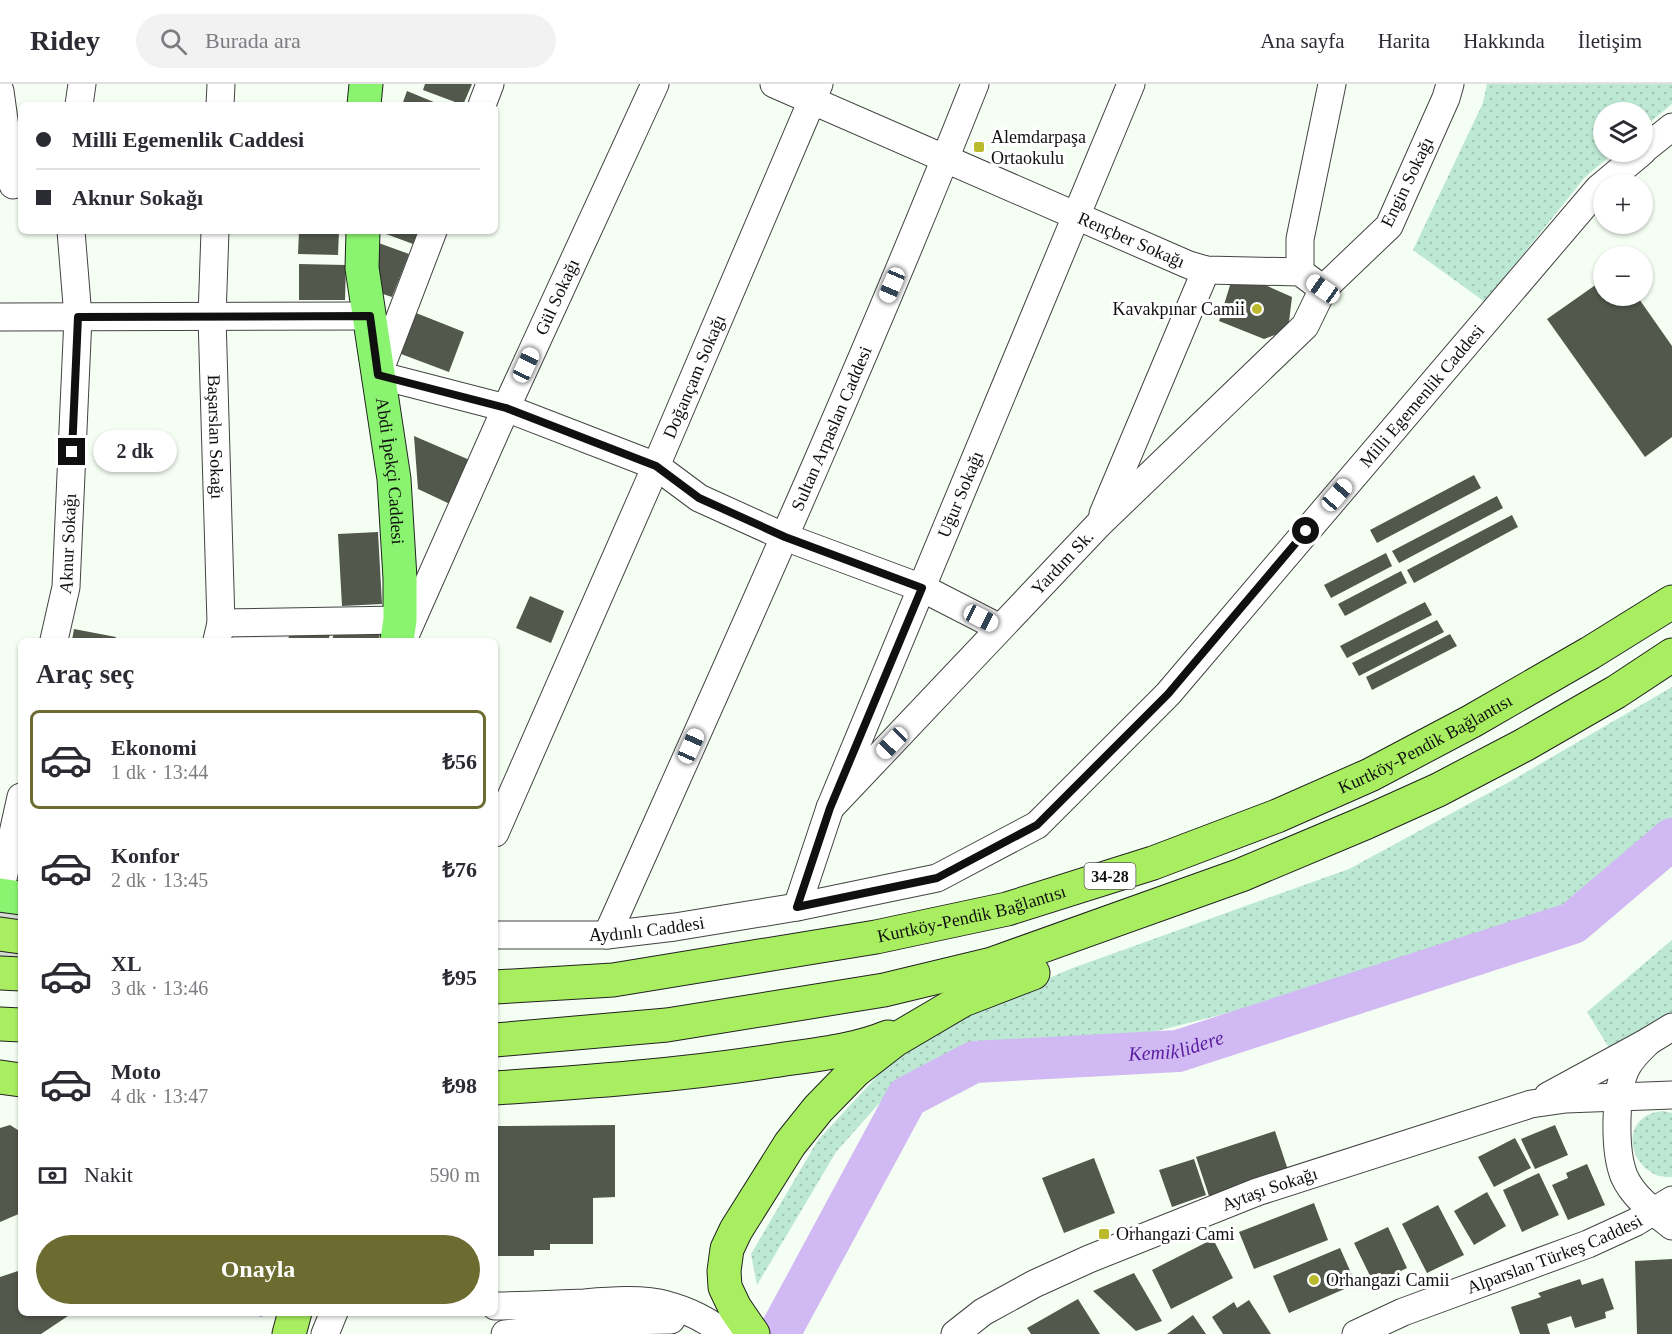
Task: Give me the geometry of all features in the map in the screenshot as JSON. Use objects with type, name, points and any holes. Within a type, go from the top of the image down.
[{"type":"highway","name":"Kurtköy-Pendik Bağlantısı","points":[[498,987],[613,980],[876,938],[1007,909],[1153,862],[1277,816],[1370,775],[1472,721],[1590,653],[1672,602]]},
{"type":"highway","name":"34-28","points":[[498,1040],[667,1025],[884,990],[992,964],[1241,875],[1438,790],[1524,745],[1616,692],[1672,655]]},
{"type":"highway","points":[[753,1334],[726,1323],[724,1271],[727,1249],[736,1230],[790,1144],[818,1109],[855,1071],[895,1040],[963,1000],[995,986],[1192,917],[1256,886],[1367,822]]},
{"type":"highway","points":[[0,934],[18,937]]},
{"type":"highway","points":[[0,973],[18,974]]},
{"type":"highway","points":[[498,1088],[598,1081],[829,1053],[878,1041],[923,1023]]},
{"type":"highway","points":[[0,1024],[18,1025]]},
{"type":"highway","points":[[0,1071],[18,1074]]},
{"type":"highway","points":[[0,1077],[18,1080]]},
{"type":"highway","points":[[289,1334],[294,1316]]},
{"type":"main road","points":[[364,102],[366,84]]},
{"type":"main road","name":"Abdi İpekçi Caddesi","points":[[363,234],[363,268],[394,479],[400,578],[400,634]]},
{"type":"main road","points":[[0,893],[18,897]]},
{"type":"street","points":[[79,102],[82,84]]},
{"type":"street","points":[[220,84],[220,102]]},
{"type":"street","points":[[483,102],[490,84]]},
{"type":"street","name":"Gül Sokağı","points":[[400,634],[655,84]]},
{"type":"street","name":"Rençber Sokağı","points":[[774,84],[816,92],[945,159],[1189,265],[1206,270],[1300,272]]},
{"type":"street","name":"Sultan Arpaslan Caddesi","points":[[607,935],[785,537],[975,84]]},
{"type":"street","name":"Uğur Sokağı","points":[[797,907],[830,808],[1131,84]]},
{"type":"street","points":[[1323,289],[1300,272],[1300,239],[1332,84]]},
{"type":"street","name":"Engin Sokağı","points":[[1305,326],[1323,289],[1389,226],[1446,98],[1450,84]]},
{"type":"street","points":[[0,92],[11,184]]},
{"type":"street","name":"Doğançam Sokağı","points":[[498,826],[656,466],[816,92]]},
{"type":"street","name":"Milli Egemenlik Caddesi","points":[[1653,142],[1672,127]]},
{"type":"street","name":"Milli Egemenlik Caddesi","points":[[797,907],[937,878],[1037,825],[1168,694],[1599,188],[1629,162]]},
{"type":"street","name":"Aknur Sokağı","points":[[54,638],[66,587],[78,317],[71,234]]},
{"type":"street","name":"Başarslan Sokağı","points":[[215,234],[212,317],[219,632]]},
{"type":"street","points":[[432,234],[378,375],[506,408],[656,466],[699,498],[785,537],[922,588],[1000,628]]},
{"type":"street","points":[[1099,524],[1206,270]]},
{"type":"street","points":[[0,317],[370,316]]},
{"type":"street","name":"Yardım Sk.","points":[[830,808],[1099,524],[1305,326]]},
{"type":"street","points":[[219,632],[400,634]]},
{"type":"street","points":[[0,893],[18,810]]},
{"type":"street","name":"Aydınlı Caddesi","points":[[498,935],[607,935],[675,927],[797,907]]},
{"type":"street","points":[[1531,1104],[1672,1027]]},
{"type":"street","points":[[1649,1041],[1627,1066],[1623,1077],[1617,1131],[1618,1155],[1625,1177],[1635,1192],[1666,1212]]},
{"type":"street","points":[[1531,1104],[1566,1099],[1672,1095]]},
{"type":"street","name":"Aytaşı Sokağı","points":[[955,1334],[983,1312],[1034,1284],[1257,1192],[1531,1104]]},
{"type":"street","name":"Alparslan Türkeş Caddesi","points":[[1356,1334],[1403,1312],[1588,1244],[1636,1222],[1666,1212]]},
{"type":"street","points":[[498,1306],[622,1300],[666,1304],[693,1315],[726,1323]]},
{"type":"street","points":[[325,1334],[332,1316]]},
{"type":"street","points":[[505,1334],[622,1321],[679,1319],[726,1323]]},
{"type":"green space","points":[[1487,84],[1672,84],[1672,104],[1653,120],[1653,102],[1593,102],[1593,162],[1603,162],[1585,177],[1485,302],[1413,250],[1483,103]]},
{"type":"green space","points":[[1672,687],[1672,821],[1571,906],[1248,1008],[1121,1040],[975,1046],[892,1089],[836,1152],[757,1285],[751,1254],[818,1140],[892,1060],[963,1015],[1070,969],[1349,869],[1511,781]]},
{"type":"green space","points":[[1672,940],[1672,1015],[1611,1051],[1587,1012]]},
{"type":"green space","points":[[1663,1111],[1672,1113],[1672,1177],[1656,1175],[1644,1167],[1633,1147],[1635,1128],[1641,1120],[1650,1114]]},
{"type":"building","points":[[425,84],[472,84],[464,102],[455,102],[423,90]]},
{"type":"building","points":[[407,91],[434,102],[403,102]]},
{"type":"building","points":[[299,234],[339,234],[338,255],[298,254]]},
{"type":"building","points":[[386,234],[417,234],[413,244]]},
{"type":"building","points":[[376,242],[409,254],[392,297],[377,292]]},
{"type":"building","points":[[299,264],[346,265],[345,300],[299,300]]},
{"type":"building","name":"Kavakpınar Camii","points":[[1231,282],[1265,285],[1292,297],[1288,330],[1264,339],[1219,321]]},
{"type":"building","points":[[1593,287],[1593,306],[1644,306],[1672,346],[1672,437],[1645,457],[1547,319]]},
{"type":"building","points":[[416,313],[464,332],[449,372],[401,354]]},
{"type":"building","points":[[414,436],[472,461],[452,505],[418,489]]},
{"type":"building","points":[[1474,475],[1481,488],[1377,543],[1370,530]]},
{"type":"building","points":[[1497,496],[1503,508],[1399,563],[1392,551]]},
{"type":"building","points":[[1512,515],[1518,527],[1414,583],[1407,570]]},
{"type":"building","points":[[378,532],[382,604],[342,606],[338,534]]},
{"type":"building","points":[[1386,553],[1392,566],[1331,598],[1324,585]]},
{"type":"building","points":[[1401,571],[1407,583],[1345,616],[1338,604]]},
{"type":"building","points":[[530,596],[564,611],[551,643],[516,628]]},
{"type":"building","points":[[1425,602],[1432,615],[1347,658],[1340,646]]},
{"type":"building","points":[[1437,620],[1444,632],[1359,676],[1352,663]]},
{"type":"building","points":[[74,629],[116,637],[116,638],[72,638]]},
{"type":"building","points":[[335,630],[381,632],[379,638],[333,638]]},
{"type":"building","points":[[290,632],[330,635],[329,638],[288,638]]},
{"type":"building","points":[[1450,634],[1457,646],[1372,690],[1366,677]]},
{"type":"building","points":[[10,1125],[18,1130],[18,1214],[0,1222],[0,1128]]},
{"type":"building","points":[[615,1125],[615,1197],[593,1198],[593,1244],[550,1244],[550,1250],[534,1250],[534,1256],[498,1256],[498,1126]]},
{"type":"building","points":[[1555,1125],[1568,1155],[1535,1169],[1521,1139]]},
{"type":"building","points":[[1275,1131],[1289,1173],[1210,1199],[1196,1157]]},
{"type":"building","points":[[1515,1138],[1531,1168],[1494,1187],[1478,1157]]},
{"type":"building","points":[[1094,1158],[1115,1213],[1064,1233],[1042,1178]]},
{"type":"building","points":[[1194,1159],[1206,1195],[1172,1207],[1159,1170]]},
{"type":"building","points":[[1587,1164],[1605,1205],[1568,1220],[1552,1185],[1568,1178],[1566,1173]]},
{"type":"building","points":[[1539,1173],[1559,1215],[1522,1232],[1503,1190]]},
{"type":"building","points":[[1487,1192],[1506,1226],[1474,1245],[1454,1211]]},
{"type":"building","points":[[1314,1203],[1328,1240],[1254,1269],[1239,1232]]},
{"type":"building","points":[[1438,1205],[1464,1255],[1427,1273],[1402,1224]]},
{"type":"building","points":[[1388,1227],[1407,1268],[1374,1284],[1354,1243]]},
{"type":"building","points":[[1213,1239],[1233,1278],[1171,1309],[1152,1270]]},
{"type":"building","name":"Orhangazi Camii","points":[[1340,1248],[1356,1284],[1289,1313],[1273,1276]]},
{"type":"building","points":[[1672,1259],[1672,1334],[1637,1334],[1635,1261]]},
{"type":"building","points":[[18,1271],[18,1316],[68,1316],[41,1334],[0,1334],[0,1277]]},
{"type":"building","points":[[1134,1273],[1162,1321],[1136,1331],[1093,1291]]},
{"type":"building","points":[[1603,1278],[1614,1309],[1605,1312],[1606,1318],[1575,1328],[1571,1316],[1547,1324],[1550,1334],[1520,1334],[1511,1307],[1541,1297],[1538,1293],[1580,1279],[1582,1285]]},
{"type":"building","points":[[1078,1299],[1100,1334],[1031,1334],[1027,1328]]},
{"type":"building","points":[[1249,1300],[1271,1334],[1223,1334],[1212,1317],[1234,1302],[1237,1308]]},
{"type":"building","points":[[1193,1315],[1206,1334],[1167,1334]]},
{"type":"waterway","name":"Kemiklidere","points":[[779,1334],[907,1097],[974,1062],[1178,1051],[1573,923],[1672,839]]},
{"type":"tunnel","points":[[0,909],[18,919]]},
{"type":"tunnel","points":[[0,949],[18,959]]},
{"type":"place","name":"Alemdarpaşa Ortaokulu","points":[[979,147]]},
{"type":"place","name":"Kavakpınar Camii","points":[[1257,309]]},
{"type":"place","name":"Orhangazi Cami","points":[[1104,1234]]},
{"type":"place","name":"Orhangazi Camii","points":[[1314,1280]]},
{"type":"route","points":[[72,452],[78,317],[370,316],[378,375],[506,408],[656,466],[699,498],[785,537],[922,588],[830,808],[797,907],[937,878],[1037,825],[1168,694],[1306,531]]}]
